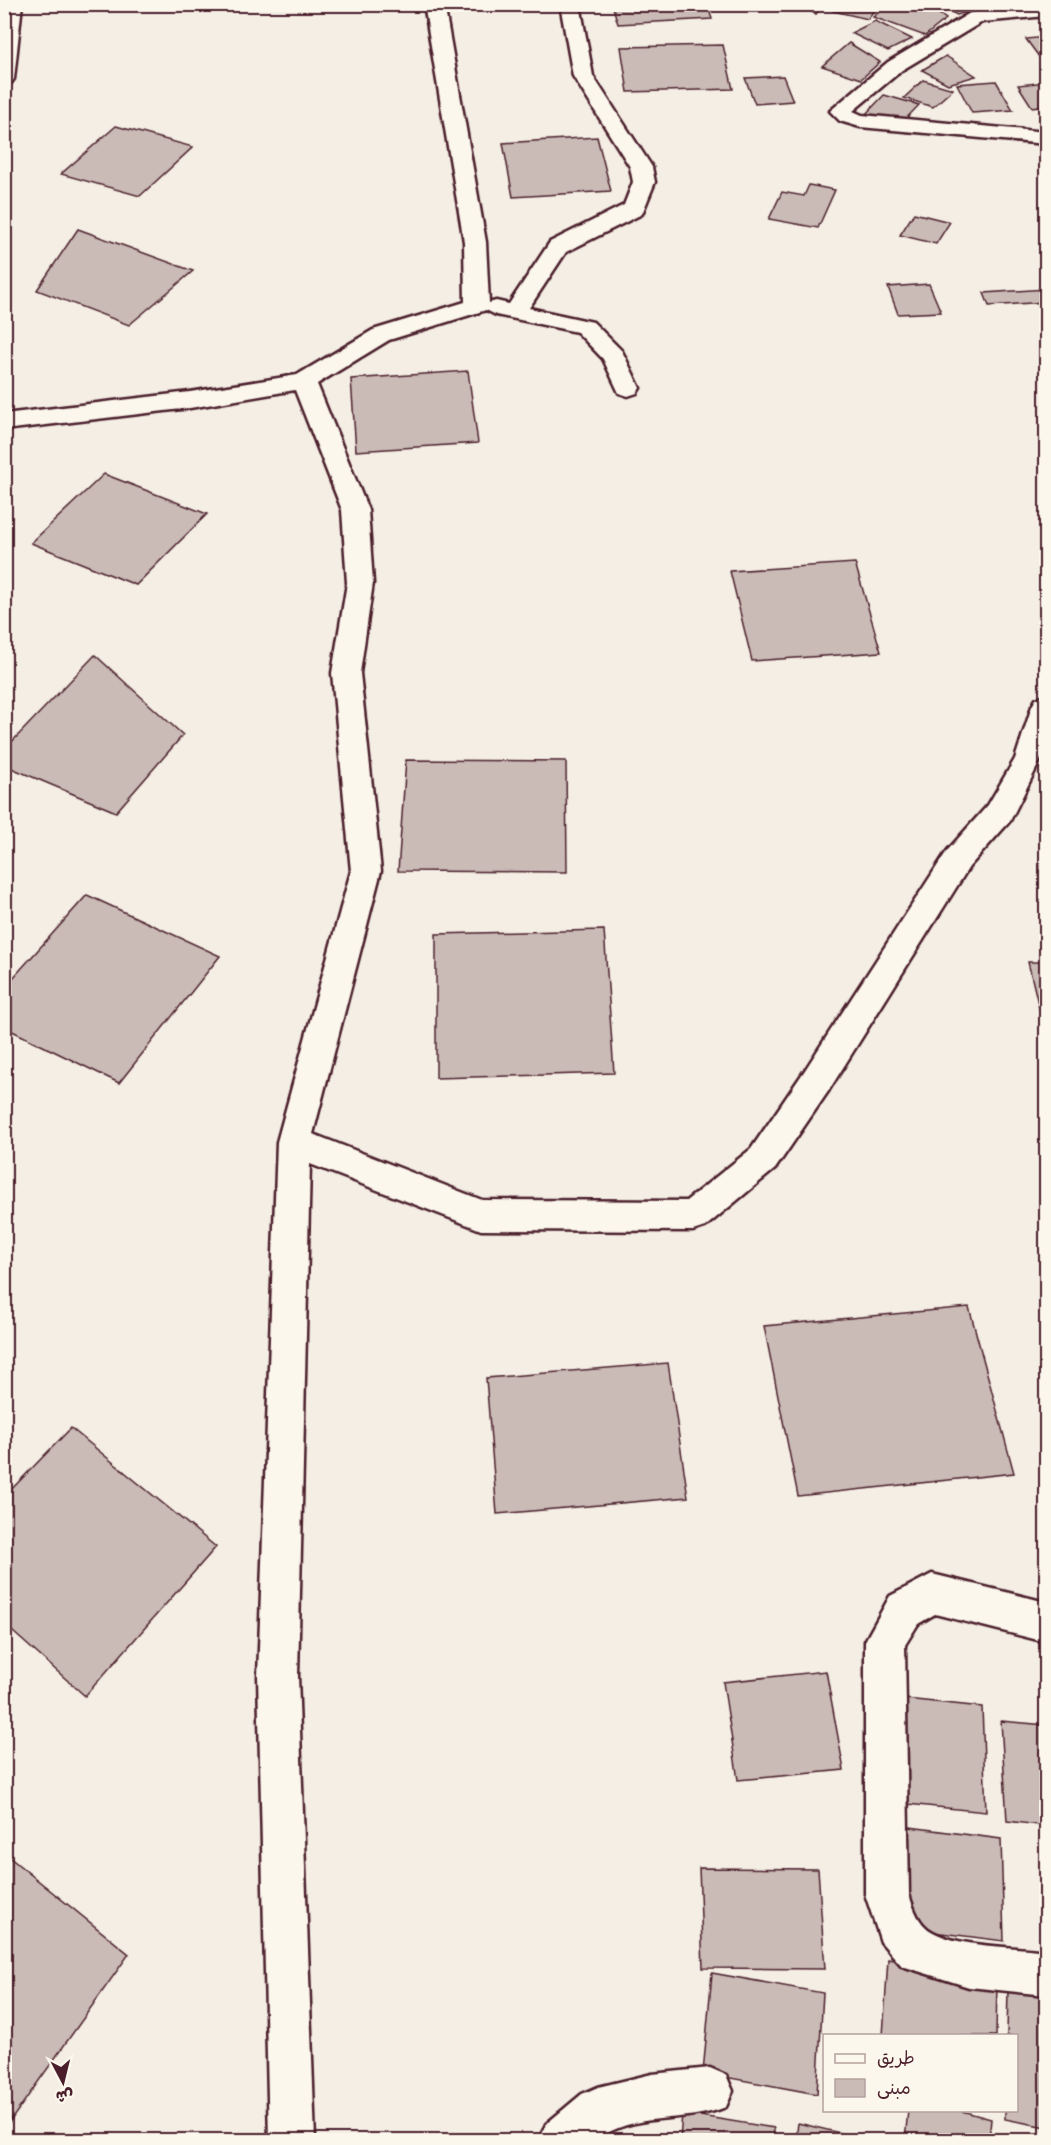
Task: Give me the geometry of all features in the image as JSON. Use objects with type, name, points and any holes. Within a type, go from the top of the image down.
[{"type":"street","points":[[4,79],[12,4]]},
{"type":"street","points":[[434,4],[475,242],[477,306]]},
{"type":"street","points":[[516,310],[558,248],[634,209],[644,182],[641,167],[583,76],[570,4]]},
{"type":"street","points":[[1047,10],[977,17],[895,66],[840,111],[847,117],[860,122],[1047,138]]},
{"type":"street","points":[[4,422],[190,400],[304,381],[381,335],[477,306],[516,310],[585,327],[614,356],[628,388]]},
{"type":"street","points":[[292,2140],[278,1676],[294,1142],[366,871],[346,673],[360,583],[355,510],[304,381]]},
{"type":"street","points":[[294,1142],[481,1215],[693,1216],[763,1159],[817,1080],[958,859],[999,813],[1029,759],[1047,706]]},
{"type":"street","points":[[1047,1622],[932,1594],[904,1610],[885,1641],[887,1894],[897,1926],[918,1950],[969,1965],[1047,1973]]},
{"type":"street","points":[[562,2140],[597,2110],[652,2097],[710,2091]]},
{"type":"building","points":[[612,4],[707,4],[712,19],[618,24]]},
{"type":"building","points":[[795,4],[825,4],[816,14]]},
{"type":"building","points":[[838,4],[878,4],[868,19],[833,11]]},
{"type":"building","points":[[890,4],[923,4],[946,19],[925,36],[873,17]]},
{"type":"building","points":[[935,4],[975,4],[978,8],[957,15]]},
{"type":"building","points":[[875,21],[912,39],[888,51],[851,33]]},
{"type":"building","points":[[1046,37],[1046,65],[1045,65],[1026,39]]},
{"type":"building","points":[[849,43],[880,62],[861,79],[822,66]]},
{"type":"building","points":[[723,45],[733,89],[628,92],[621,47]]},
{"type":"building","points":[[946,56],[976,76],[948,84],[922,70]]},
{"type":"building","points":[[783,76],[793,101],[755,104],[745,78]]},
{"type":"building","points":[[923,80],[953,89],[933,107],[904,98]]},
{"type":"building","points":[[996,81],[1013,110],[972,113],[957,84]]},
{"type":"building","points":[[1046,82],[1046,105],[1032,107],[1018,85]]},
{"type":"building","points":[[884,95],[919,105],[898,127],[864,116]]},
{"type":"building","points":[[116,126],[193,147],[140,196],[61,174]]},
{"type":"building","points":[[597,137],[611,191],[513,197],[503,143]]},
{"type":"building","points":[[809,185],[835,190],[818,228],[769,219],[782,192],[804,196]]},
{"type":"building","points":[[914,213],[950,222],[936,244],[900,235]]},
{"type":"building","points":[[78,229],[193,271],[129,325],[37,290]]},
{"type":"building","points":[[929,284],[941,312],[898,314],[888,287]]},
{"type":"building","points":[[1046,289],[1046,302],[989,306],[984,293]]},
{"type":"building","points":[[468,371],[478,443],[356,451],[351,379]]},
{"type":"building","points":[[104,474],[207,514],[136,585],[31,543]]},
{"type":"building","points":[[855,563],[881,652],[752,661],[730,571]]},
{"type":"building","points":[[95,655],[183,735],[116,812],[4,765],[4,750]]},
{"type":"building","points":[[406,760],[566,761],[567,872],[398,871]]},
{"type":"building","points":[[87,895],[220,956],[119,1083],[4,1027],[4,988]]},
{"type":"building","points":[[604,930],[614,1073],[436,1078],[436,934]]},
{"type":"building","points":[[1028,962],[1046,962],[1046,1037]]},
{"type":"building","points":[[969,1307],[1014,1473],[798,1496],[764,1326]]},
{"type":"building","points":[[668,1363],[688,1497],[497,1514],[486,1378]]},
{"type":"building","points":[[71,1428],[216,1547],[85,1696],[4,1624],[4,1497]]},
{"type":"building","points":[[826,1671],[844,1770],[738,1780],[723,1682]]},
{"type":"building","points":[[867,1695],[982,1707],[986,1812],[868,1800]]},
{"type":"building","points":[[1001,1721],[1046,1725],[1046,1826],[1007,1821]]},
{"type":"building","points":[[879,1823],[1001,1839],[1004,1941],[878,1925]]},
{"type":"building","points":[[4,1853],[129,1954],[4,2130]]},
{"type":"building","points":[[699,1868],[818,1869],[825,1969],[703,1968]]},
{"type":"building","points":[[888,1959],[997,1980],[996,2034],[883,2034]]},
{"type":"building","points":[[712,1973],[823,1993],[817,2094],[703,2073]]},
{"type":"building","points":[[1008,1989],[1046,1996],[1046,2127],[1005,2119],[1005,2112],[1018,2112],[1018,2034],[1007,2034]]},
{"type":"building","points":[[908,2112],[965,2112],[991,2119],[989,2140],[905,2140]]},
{"type":"building","points":[[682,2113],[774,2128],[773,2140],[680,2140]]},
{"type":"building","points":[[798,2123],[853,2136],[853,2140],[796,2140]]}]
